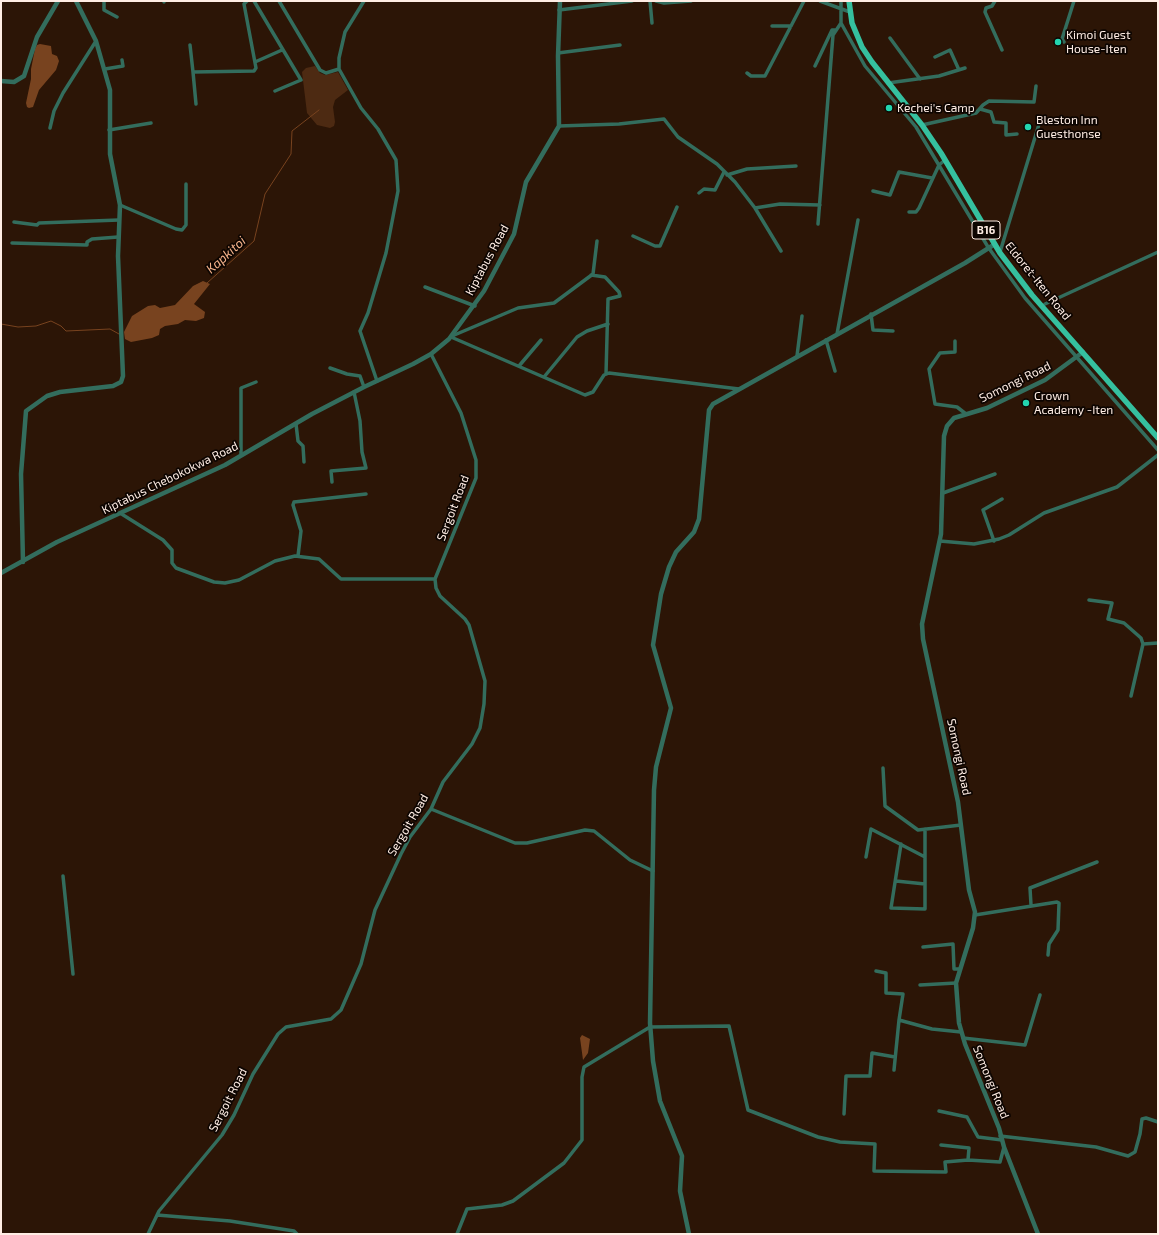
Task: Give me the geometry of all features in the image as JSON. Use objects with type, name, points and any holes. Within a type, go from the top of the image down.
[{"type":"main road","name":"Eldoret-Iten Road","points":[[849,1],[850,12],[862,47],[888,83],[922,125],[945,160],[1000,253],[1032,295],[1158,438]]},
{"type":"street","points":[[1,81],[14,82],[24,76],[37,37],[58,1]]},
{"type":"street","points":[[23,562],[21,474],[26,411],[47,396],[60,392],[112,386],[121,382],[123,378],[118,237],[120,205],[111,162],[109,130],[110,90],[96,41],[76,1]]},
{"type":"street","points":[[104,1],[104,10],[117,17]]},
{"type":"street","points":[[193,72],[254,71],[256,68],[244,4],[246,1]]},
{"type":"street","points":[[254,1],[301,80],[275,91]]},
{"type":"street","points":[[279,1],[320,70],[326,73],[339,70]]},
{"type":"street","points":[[364,1],[345,32],[339,58],[339,70],[361,108],[375,124],[396,160],[398,191],[386,253],[368,313],[360,331],[377,381]]},
{"type":"street","points":[[560,1],[558,53],[559,126],[619,124],[664,119],[678,136],[717,164],[751,202],[781,251]]},
{"type":"street","points":[[559,10],[632,1]]},
{"type":"street","points":[[650,1],[652,23]]},
{"type":"street","points":[[656,1],[668,3],[691,1]]},
{"type":"street","points":[[747,73],[751,76],[764,76],[804,1]]},
{"type":"street","points":[[820,1],[850,12]]},
{"type":"street","points":[[841,1],[841,23],[866,66],[916,127],[988,247],[1025,298],[1158,450]]},
{"type":"street","points":[[996,1],[992,6],[986,8],[985,12],[1002,50]]},
{"type":"street","points":[[1064,42],[1062,39],[1074,1]]},
{"type":"street","points":[[815,66],[832,30],[835,30],[841,23]]},
{"type":"street","points":[[772,26],[791,26]]},
{"type":"street","points":[[818,224],[833,35],[835,30]]},
{"type":"street","points":[[890,38],[920,79]]},
{"type":"street","points":[[50,128],[54,111],[63,93],[96,41]]},
{"type":"street","points":[[190,45],[196,104]]},
{"type":"street","points":[[558,53],[620,45]]},
{"type":"street","points":[[255,62],[282,50]]},
{"type":"street","points":[[935,57],[950,50],[959,70]]},
{"type":"street","points":[[122,60],[124,70]]},
{"type":"street","points":[[105,69],[122,66]]},
{"type":"street","points":[[888,83],[920,79],[964,68]]},
{"type":"street","points":[[922,125],[976,113],[985,102],[989,101],[1034,102],[1036,86]]},
{"type":"street","points":[[980,109],[992,112],[994,122],[1006,123],[1006,135],[1017,134]]},
{"type":"street","points":[[1000,253],[1040,121]]},
{"type":"street","points":[[109,130],[151,123]]},
{"type":"street","name":"Kiptabus Road","points":[[431,354],[451,337],[475,306],[484,291],[516,231],[526,182],[559,126]]},
{"type":"street","points":[[909,212],[916,212],[919,208],[939,165],[945,160]]},
{"type":"street","points":[[699,193],[704,189],[715,190],[726,174],[747,169],[796,166]]},
{"type":"street","points":[[873,191],[890,195],[899,172],[932,178]]},
{"type":"street","points":[[120,205],[176,229],[182,230],[186,225],[186,184]]},
{"type":"street","points":[[755,208],[780,204],[820,205]]},
{"type":"street","points":[[633,236],[655,246],[660,246],[677,207]]},
{"type":"street","points":[[14,222],[37,225],[39,223],[119,220]]},
{"type":"street","points":[[836,334],[858,220]]},
{"type":"street","points":[[12,243],[87,246],[87,242],[92,239],[118,237]]},
{"type":"street","points":[[451,337],[518,308],[554,303],[591,276],[594,270],[597,241]]},
{"type":"street","points":[[689,1234],[680,1191],[682,1156],[660,1101],[653,1061],[650,1027],[656,766],[671,708],[654,650],[656,617],[669,567],[676,552],[694,532],[699,519],[709,410],[713,404],[871,314],[965,263],[988,247],[995,244]]},
{"type":"street","points":[[1045,304],[1158,252]]},
{"type":"street","points":[[451,337],[589,395],[606,374],[608,299],[620,296],[619,292],[605,277],[591,276]]},
{"type":"street","points":[[425,287],[475,306]]},
{"type":"street","points":[[871,314],[873,330],[893,331]]},
{"type":"street","points":[[797,356],[802,316]]},
{"type":"street","points":[[544,376],[581,334],[608,324]]},
{"type":"street","points":[[519,366],[541,340]]},
{"type":"street","points":[[826,340],[835,371]]},
{"type":"street","points":[[955,341],[955,352],[940,352],[929,369],[935,404],[957,407],[966,414]]},
{"type":"street","name":"Somongi Road","points":[[1038,1234],[1004,1147],[999,1128],[961,1032],[956,983],[973,928],[975,915],[969,890],[961,825],[948,752],[922,633],[923,613],[940,541],[945,432],[950,422],[954,418],[987,408],[1038,384],[1061,370],[1076,356],[1083,352]]},
{"type":"street","name":"Kiptabus Chebokokwa Road","points":[[1,573],[57,542],[225,465],[354,392],[431,354]]},
{"type":"street","name":"Sergoit Road","points":[[148,1234],[157,1215],[222,1135],[234,1115],[258,1065],[278,1034],[286,1027],[331,1019],[341,1010],[361,964],[371,921],[379,898],[410,837],[431,809],[442,782],[466,753],[478,733],[483,717],[485,691],[484,673],[474,647],[468,622],[438,593],[435,579],[473,486],[477,471],[473,451],[461,414],[431,354]]},
{"type":"street","points":[[330,368],[347,374],[360,376],[364,387]]},
{"type":"street","points":[[606,374],[626,374],[740,390]]},
{"type":"street","points":[[242,455],[241,388],[256,382]]},
{"type":"street","points":[[332,482],[331,471],[366,468],[362,452],[360,421],[354,392]]},
{"type":"street","points":[[296,424],[298,441],[303,446],[304,462]]},
{"type":"street","points":[[940,541],[974,544],[994,541],[1009,535],[1044,513],[1117,487],[1158,455]]},
{"type":"street","points":[[943,493],[995,474]]},
{"type":"street","points":[[298,556],[301,531],[293,505],[294,502],[366,494]]},
{"type":"street","points":[[994,541],[983,510],[1002,499]]},
{"type":"street","points":[[120,513],[154,534],[168,545],[173,553],[172,563],[176,568],[214,582],[225,583],[239,580],[275,561],[290,556],[319,559],[341,579],[435,579]]},
{"type":"street","points":[[1089,600],[1112,603],[1108,620],[1124,624],[1141,638],[1143,644],[1131,696]]},
{"type":"street","points":[[1143,644],[1158,643]]},
{"type":"street","points":[[883,768],[885,806],[918,830],[961,825]]},
{"type":"street","points":[[431,809],[515,843],[527,843],[579,832],[594,831],[630,860],[653,871]]},
{"type":"street","points":[[866,857],[871,829],[925,856]]},
{"type":"street","points":[[902,844],[891,908],[925,909],[924,829]]},
{"type":"street","points":[[1031,905],[1030,888],[1097,862]]},
{"type":"street","points":[[63,876],[74,974]]},
{"type":"street","points":[[896,881],[925,884]]},
{"type":"street","points":[[975,915],[1031,905],[1059,903],[1058,930],[1049,944],[1048,955]]},
{"type":"street","points":[[923,947],[953,944],[954,969],[959,970]]},
{"type":"street","points":[[876,971],[886,973],[886,992],[903,994],[894,1070]]},
{"type":"street","points":[[920,985],[956,983]]},
{"type":"street","points":[[963,1038],[1025,1045],[1040,995]]},
{"type":"street","points":[[899,1020],[932,1029],[961,1032]]},
{"type":"street","points":[[457,1234],[467,1209],[502,1205],[512,1201],[564,1163],[582,1140],[582,1090],[584,1067],[650,1027],[729,1026],[748,1110],[818,1137],[840,1142],[875,1144],[874,1171],[946,1172],[945,1162],[968,1160],[1000,1162],[1004,1147]]},
{"type":"street","points":[[844,1114],[846,1076],[870,1076],[872,1053],[895,1057]]},
{"type":"street","points":[[939,1111],[967,1117],[978,1136],[1096,1147],[1128,1156],[1135,1152],[1142,1119],[1146,1118],[1158,1122]]},
{"type":"street","points":[[941,1145],[969,1148],[968,1160]]},
{"type":"street","points":[[157,1215],[230,1221],[294,1231],[297,1234]]},
{"type":"shaded area","points":[[40,44],[51,46],[52,54],[57,56],[59,61],[56,70],[39,90],[33,107],[29,108],[27,107],[26,103],[31,79],[31,69],[35,49],[37,45]]},
{"type":"shaded area","points":[[315,66],[320,73],[325,75],[338,72],[348,90],[335,100],[333,107],[335,122],[334,126],[330,128],[317,125],[307,113],[302,72],[306,68]]},
{"type":"shaded area","points":[[203,281],[210,284],[194,304],[205,312],[204,318],[196,321],[185,320],[178,324],[165,326],[160,329],[159,335],[152,338],[131,342],[125,339],[124,332],[132,316],[148,306],[155,305],[160,308],[175,305],[193,286]]},
{"type":"shaded area","points":[[582,1035],[590,1039],[588,1053],[583,1060],[580,1038]]},
{"type":"waterway","name":"Kapkitoi","points":[[207,283],[254,241],[265,194],[291,154],[292,131],[319,110]]},
{"type":"waterway","name":"Kapkitoi","points":[[1,324],[18,327],[36,326],[51,321],[61,326],[66,331],[110,329],[119,334]]},
{"type":"place","name":"Kimoi Guest House-Iten","points":[[1058,42]]},
{"type":"place","name":"Kechei's Camp","points":[[889,108]]},
{"type":"place","name":"Bleston Inn Guesthonse","points":[[1028,127]]},
{"type":"place","name":"Crown Academy -Iten","points":[[1026,403]]}]
